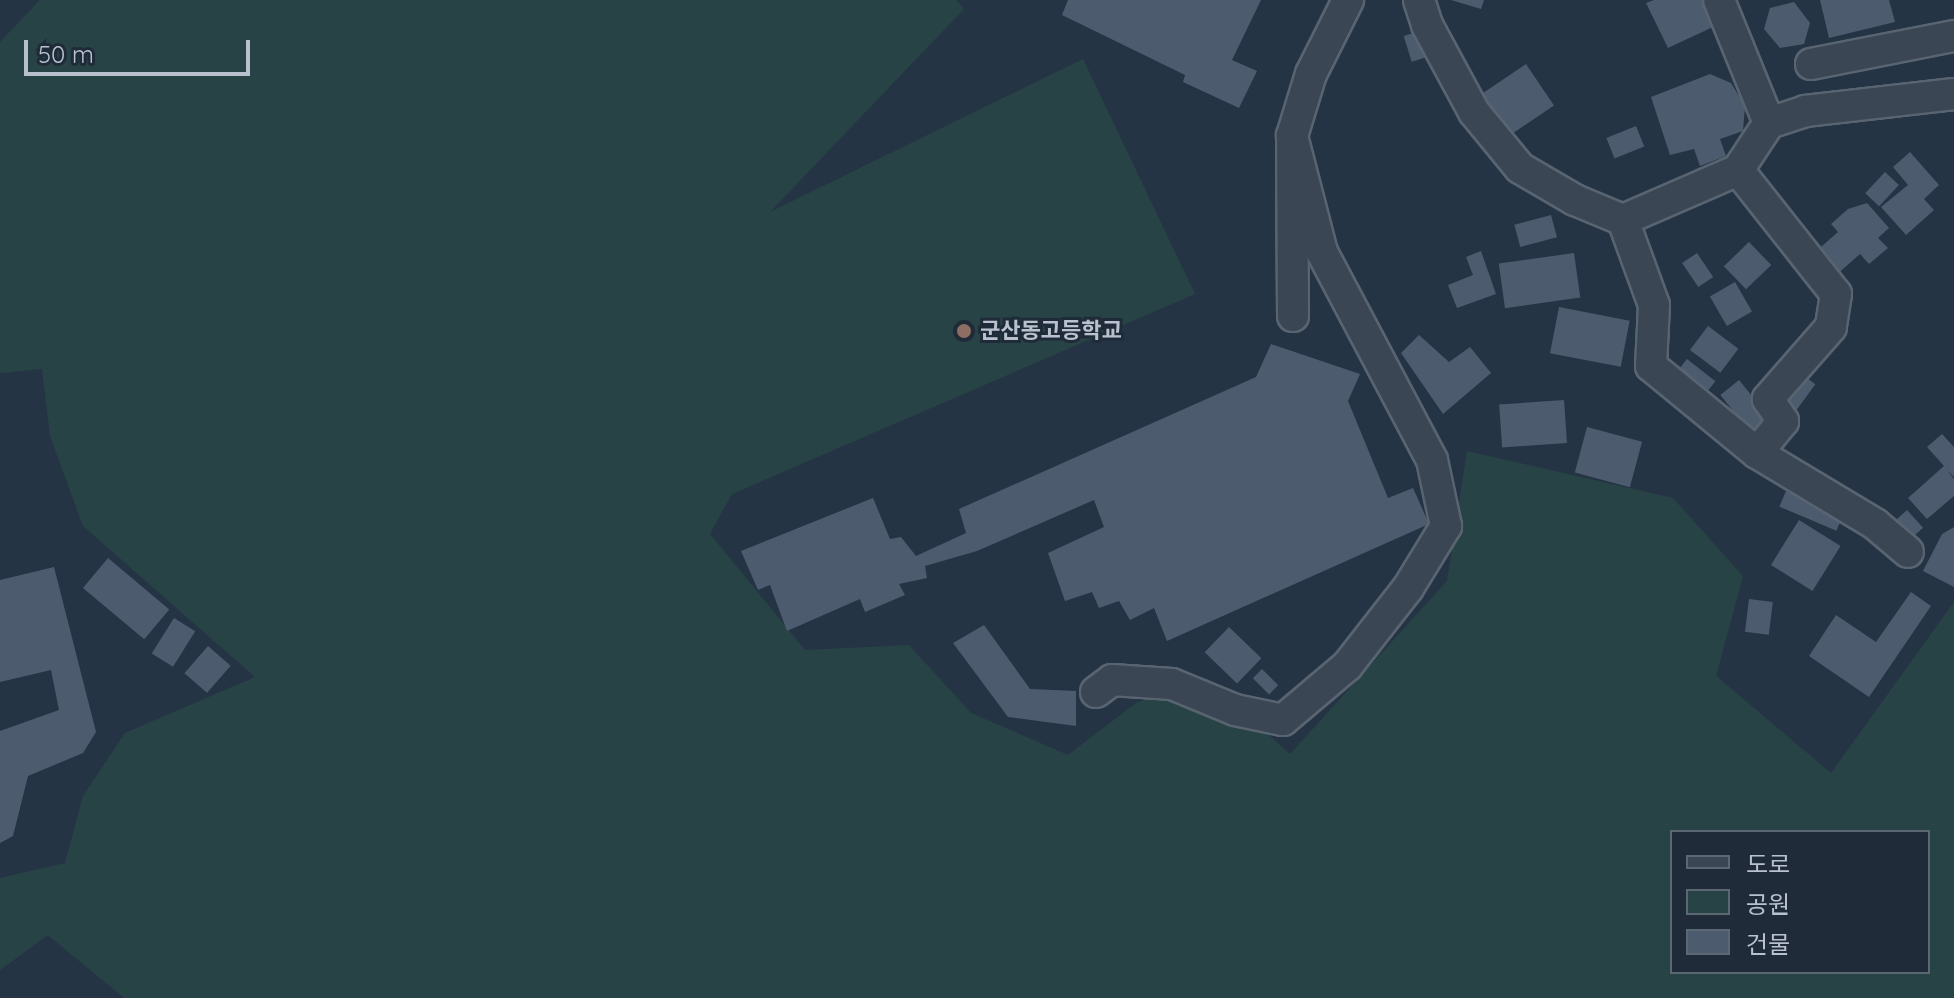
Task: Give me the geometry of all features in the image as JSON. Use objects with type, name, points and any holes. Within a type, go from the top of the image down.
[{"type":"street","points":[[1293,316],[1292,136],[1311,74],[1347,0]]},
{"type":"street","points":[[1419,0],[1427,25],[1474,112],[1520,168],[1575,200],[1623,220],[1738,170],[1769,123],[1805,111],[1954,94]]},
{"type":"street","points":[[1719,0],[1769,123]]},
{"type":"street","points":[[1811,64],[1954,36]]},
{"type":"street","points":[[1096,692],[1112,680],[1172,684],[1235,710],[1283,720],[1347,666],[1408,588],[1446,526],[1432,460],[1322,252],[1292,136]]},
{"type":"street","points":[[1738,170],[1836,294],[1831,327],[1803,353],[1768,399],[1783,421],[1757,453]]},
{"type":"street","points":[[1623,220],[1654,305],[1651,366],[1757,453],[1875,524],[1908,552]]},
{"type":"green space","points":[[40,0],[956,0],[964,9],[770,212],[1083,59],[1195,294],[732,494],[710,534],[805,650],[909,645],[971,713],[1068,755],[1136,703],[1206,678],[1290,754],[1447,581],[1467,451],[1673,498],[1743,576],[1716,676],[1831,773],[1954,602],[1954,998],[124,998],[48,935],[0,970],[0,878],[65,863],[83,796],[125,733],[255,677],[83,526],[50,436],[42,369],[0,373],[0,42]]},
{"type":"building","points":[[1068,0],[1261,0],[1232,60],[1257,71],[1239,108],[1183,82],[1185,75],[1062,15]]},
{"type":"building","points":[[1451,0],[1484,0],[1481,9]]},
{"type":"building","points":[[1654,0],[1702,0],[1715,26],[1668,48],[1646,3]]},
{"type":"building","points":[[1820,0],[1889,0],[1895,22],[1829,38]]},
{"type":"building","points":[[1794,2],[1810,23],[1804,44],[1780,48],[1764,29],[1770,8]]},
{"type":"building","points":[[1420,31],[1428,57],[1412,62],[1404,36]]},
{"type":"building","points":[[1526,64],[1554,105],[1509,136],[1481,94]]},
{"type":"building","points":[[1710,74],[1731,83],[1745,106],[1743,131],[1720,139],[1726,156],[1700,166],[1694,149],[1670,155],[1651,97]]},
{"type":"building","points":[[1636,126],[1644,146],[1615,158],[1606,138]]},
{"type":"building","points":[[1910,152],[1939,185],[1924,199],[1934,210],[1906,235],[1881,207],[1908,185],[1893,167]]},
{"type":"building","points":[[1885,172],[1899,185],[1879,206],[1865,193]]},
{"type":"building","points":[[1867,203],[1889,228],[1878,238],[1888,248],[1869,264],[1860,254],[1835,276],[1814,253],[1838,232],[1831,224],[1848,209]]},
{"type":"building","points":[[1551,215],[1557,237],[1520,247],[1514,225]]},
{"type":"building","points":[[1749,242],[1771,265],[1746,289],[1724,266]]},
{"type":"building","points":[[1481,251],[1496,294],[1457,308],[1448,285],[1473,275],[1466,257]]},
{"type":"building","points":[[1574,253],[1580,298],[1505,308],[1499,264]]},
{"type":"building","points":[[1697,253],[1713,277],[1698,287],[1682,263]]},
{"type":"building","points":[[1735,282],[1752,311],[1727,326],[1710,296]]},
{"type":"building","points":[[1559,307],[1630,321],[1621,367],[1550,353]]},
{"type":"building","points":[[1708,326],[1738,349],[1720,373],[1690,350]]},
{"type":"building","points":[[1419,335],[1449,362],[1470,347],[1491,373],[1443,414],[1401,353]]},
{"type":"building","points":[[1271,344],[1360,374],[1348,401],[1388,498],[1413,488],[1429,524],[1167,641],[1154,608],[1130,620],[1119,601],[1099,608],[1092,592],[1065,601],[1048,553],[1104,527],[1094,500],[977,551],[925,566],[927,578],[899,584],[905,595],[865,612],[860,599],[787,631],[770,585],[758,590],[741,551],[873,498],[890,539],[901,537],[916,556],[966,533],[959,509],[1256,377]]},
{"type":"building","points":[[1687,359],[1715,381],[1706,394],[1677,372]]},
{"type":"building","points":[[1800,373],[1815,384],[1794,413],[1779,402]]},
{"type":"building","points":[[1739,380],[1772,421],[1754,436],[1720,395]]},
{"type":"building","points":[[1564,400],[1567,443],[1502,447],[1499,405]]},
{"type":"building","points":[[1587,427],[1642,442],[1630,487],[1575,472]]},
{"type":"building","points":[[1942,434],[1954,447],[1954,477],[1947,470],[1954,479],[1954,496],[1927,519],[1908,498],[1944,466],[1927,447]]},
{"type":"building","points":[[1786,491],[1843,515],[1836,531],[1779,507]]},
{"type":"building","points":[[1907,510],[1923,528],[1911,539],[1895,521]]},
{"type":"building","points":[[1799,520],[1841,546],[1812,591],[1771,565]]},
{"type":"building","points":[[1954,527],[1954,587],[1923,571],[1942,534]]},
{"type":"building","points":[[108,558],[169,609],[144,639],[83,588]]},
{"type":"building","points":[[54,567],[96,732],[83,753],[28,776],[13,836],[0,843],[0,731],[59,710],[51,670],[0,682],[0,580]]},
{"type":"building","points":[[1911,592],[1931,606],[1869,697],[1809,656],[1836,615],[1876,642]]},
{"type":"building","points":[[1749,599],[1773,602],[1769,635],[1745,632]]},
{"type":"building","points":[[174,618],[195,631],[173,667],[152,654]]},
{"type":"building","points":[[984,625],[1030,689],[1076,691],[1076,726],[1008,717],[953,643]]},
{"type":"building","points":[[1229,627],[1261,658],[1237,683],[1205,652]]},
{"type":"building","points":[[208,646],[231,666],[207,693],[184,673]]},
{"type":"building","points":[[1262,669],[1278,685],[1269,694],[1253,678]]},
{"type":"place","name":"군산동고등학교","points":[[964,331]]}]
